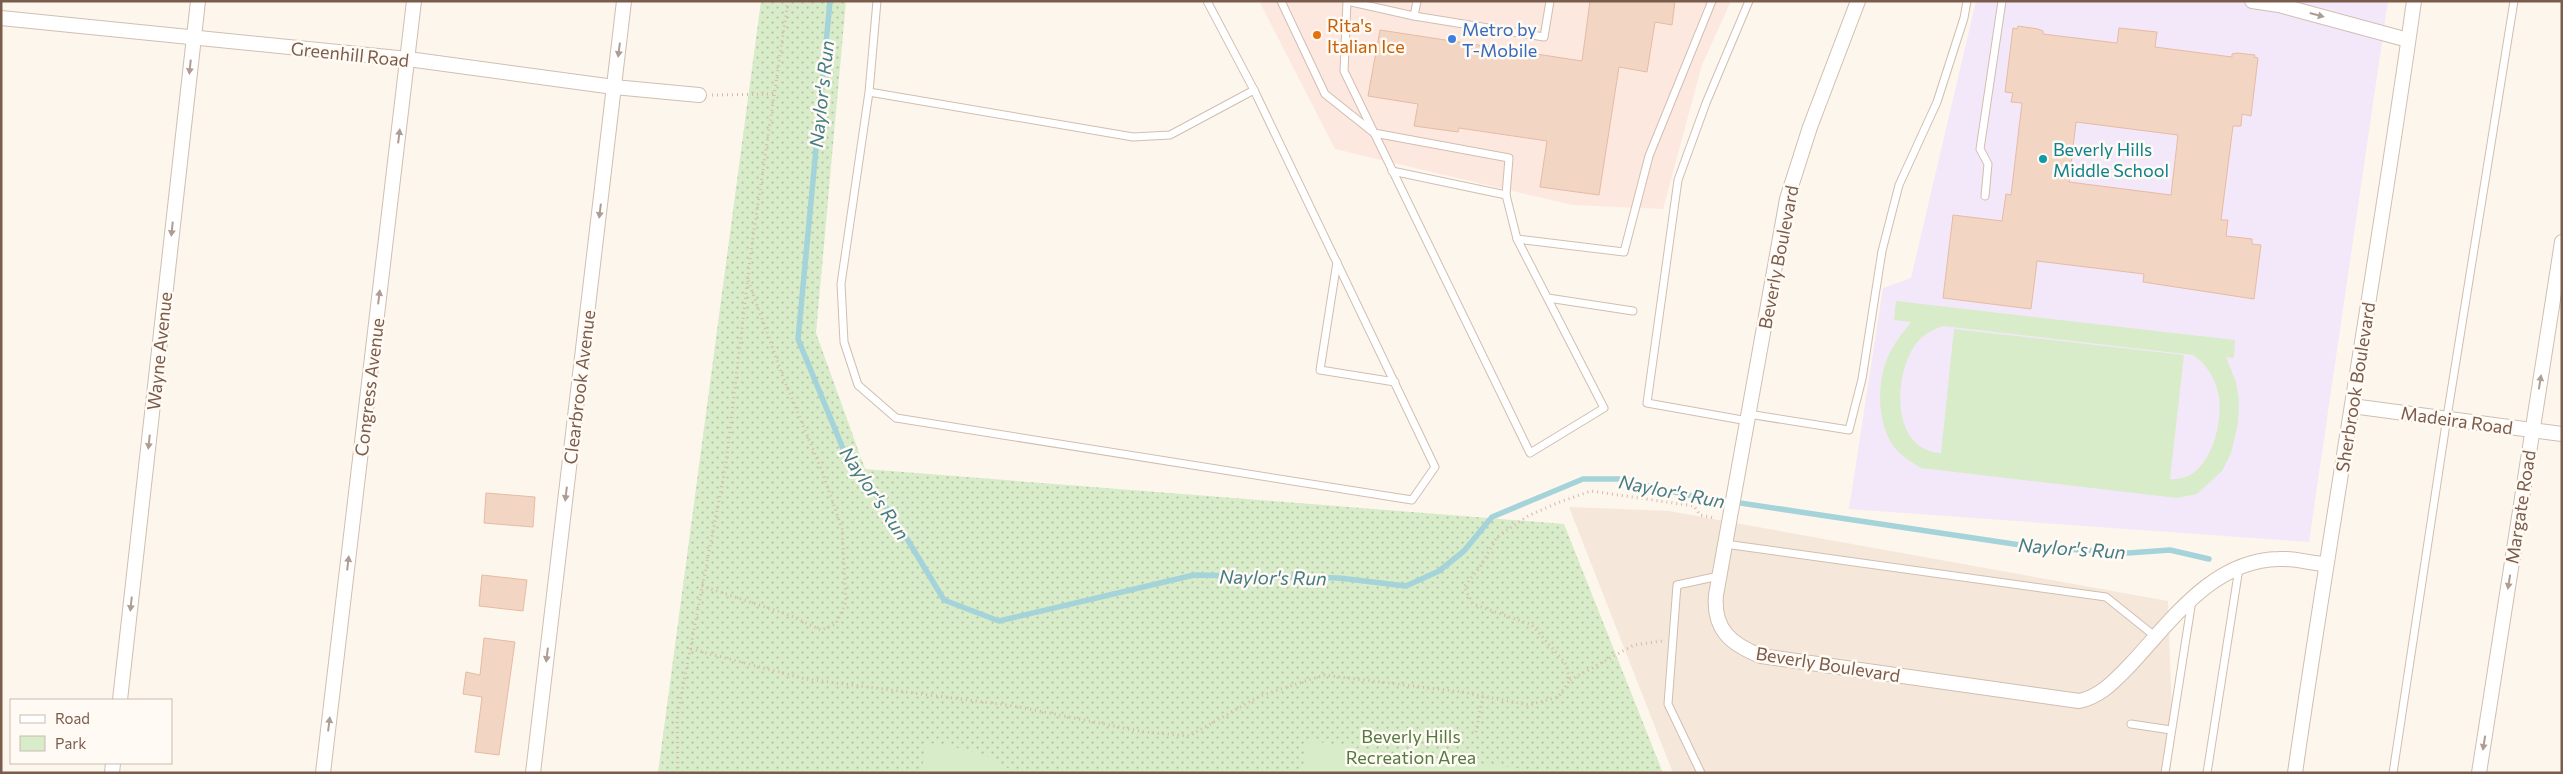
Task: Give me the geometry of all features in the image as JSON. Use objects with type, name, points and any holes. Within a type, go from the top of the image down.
[{"type":"street","name":"Wayne Avenue","points":[[120,699],[198,1]]},
{"type":"street","name":"Congress Avenue","points":[[323,773],[414,1]]},
{"type":"street","name":"Clearbrook Avenue","points":[[533,773],[624,1]]},
{"type":"street","name":"Beverly Boulevard","points":[[1858,1],[1810,127],[1787,200],[1725,544],[1715,610],[1718,624],[1742,649],[1761,656],[2079,701],[2094,698],[2112,684],[2204,586],[2226,572],[2239,567],[2279,559],[2325,564]]},
{"type":"street","points":[[2252,1],[2279,5],[2408,40]]},
{"type":"street","name":"Sherbrook Boulevard","points":[[2295,773],[2325,564],[2352,406],[2414,1]]},
{"type":"street","name":"Greenhill Road","points":[[1,18],[193,39],[408,59],[614,86],[699,95]]},
{"type":"street","name":"Margate Road","points":[[2479,773],[2562,242]]},
{"type":"street","name":"Madeira Road","points":[[2352,406],[2446,417],[2562,434]]},
{"type":"lane","points":[[877,1],[868,92],[841,284],[844,342],[858,386],[896,418],[1412,500],[1435,467],[1254,90],[1207,1]]},
{"type":"lane","points":[[1283,2],[1325,94],[1374,132],[1510,158],[1506,195],[1517,239],[1604,408],[1530,453],[1392,171],[1374,132],[1344,71],[1347,1],[1414,16],[1544,37],[1550,1]]},
{"type":"lane","points":[[1414,16],[1417,1]]},
{"type":"lane","points":[[1517,239],[1624,252],[1649,156],[1712,1]]},
{"type":"lane","points":[[1749,1],[1706,102],[1678,180],[1647,403],[1849,430],[1862,379],[1882,251],[1899,185],[1937,102],[1964,18],[1967,1]]},
{"type":"lane","points":[[1985,196],[1988,164],[1980,149],[2002,1]]},
{"type":"lane","points":[[2393,773],[2446,417],[2514,1]]},
{"type":"lane","points":[[868,92],[1134,137],[1170,135],[1254,90]]},
{"type":"lane","points":[[1392,171],[1506,195]]},
{"type":"lane","points":[[1337,262],[1320,370],[1395,382]]},
{"type":"lane","points":[[1548,298],[1633,312]]},
{"type":"lane","points":[[1725,544],[2106,596],[2156,637]]},
{"type":"lane","points":[[2207,773],[2239,567]]},
{"type":"lane","points":[[1701,773],[1668,704],[1677,585],[1720,576]]},
{"type":"lane","points":[[2165,773],[2192,599]]},
{"type":"lane","points":[[2131,724],[2171,730]]},
{"type":"path","points":[[678,773],[678,717],[726,464],[748,280],[788,1]]},
{"type":"path","points":[[699,95],[774,94]]},
{"type":"path","points":[[702,586],[789,615],[822,630],[836,624],[846,602],[842,529],[822,471],[783,377],[748,280]]},
{"type":"path","points":[[1570,680],[1566,664],[1532,624],[1473,604],[1464,587],[1480,567],[1497,537],[1528,516],[1591,491],[1694,506],[1700,515]]},
{"type":"path","points":[[690,649],[806,679],[1014,706],[1144,732],[1188,736],[1260,696],[1324,675],[1483,696],[1529,705],[1558,697],[1570,680],[1634,644],[1673,640]]},
{"type":"path","points":[[1476,732],[1483,696]]},
{"type":"shaded area","points":[[1259,1],[1731,1],[1702,65],[1663,209],[1572,205],[1335,149]]},
{"type":"shaded area","points":[[1976,1],[2388,1],[2309,542],[1849,509],[1883,288],[1911,278]]},
{"type":"shaded area","points":[[1569,507],[1669,511],[2168,601],[2173,747],[2170,773],[1673,773]]},
{"type":"green space","name":"Beverly Hills Recreation Area","points":[[761,1],[846,1],[816,333],[865,469],[1564,524],[1663,773],[658,773]]},
{"type":"green space","points":[[1896,301],[2235,340],[2234,358],[2226,357],[2236,382],[2239,400],[2238,424],[2231,453],[2222,471],[2197,494],[2177,498],[1921,468],[1903,456],[1894,447],[1882,418],[1880,396],[1882,374],[1893,347],[1911,322],[1894,320]],"holes":[[[1943,326],[2193,355],[2206,366],[2214,381],[2220,404],[2219,418],[2212,448],[2205,461],[2184,478],[2170,479],[2184,355],[1954,329],[1941,453],[1925,449],[1913,440],[1905,426],[1901,410],[1900,392],[1908,358],[1921,338]]]},
{"type":"green space","points":[[1307,740],[1399,755],[1399,753],[1554,773],[1302,773]]},
{"type":"green space","points":[[925,742],[972,751],[994,759],[1013,773],[922,773]]},
{"type":"building","points":[[1590,1],[1675,1],[1672,25],[1655,22],[1647,72],[1619,67],[1599,195],[1540,187],[1547,141],[1459,128],[1458,132],[1414,126],[1418,104],[1368,96],[1380,30],[1582,61]]},
{"type":"building","name":"Beverly Hills Middle School","points":[[2018,26],[2038,29],[2043,31],[2043,34],[2117,43],[2119,28],[2157,32],[2155,47],[2232,57],[2232,54],[2237,53],[2255,55],[2254,57],[2258,58],[2251,116],[2242,114],[2241,126],[2233,126],[2221,220],[2228,220],[2226,236],[2252,239],[2252,244],[2261,245],[2254,299],[2143,282],[2144,274],[2037,261],[2031,309],[1943,298],[1953,215],[2002,221],[2006,194],[2011,195],[2022,103],[2011,102],[2013,93],[2005,92],[2013,28],[2017,29]],"holes":[[[2076,122],[2178,135],[2171,195],[2069,182]]]},
{"type":"building","points":[[486,493],[535,497],[533,527],[484,523]]},
{"type":"building","points":[[482,575],[527,580],[523,611],[479,606]]},
{"type":"building","points":[[484,638],[515,642],[499,755],[475,752],[482,697],[463,694],[466,672],[480,675]]},
{"type":"waterway","name":"Naylor's Run","points":[[830,1],[798,339],[846,456],[895,519],[944,600],[999,621],[1194,575],[1339,578],[1406,586],[1439,571],[1464,551],[1492,517],[1583,479],[1620,479],[1687,495],[2034,547],[2128,553],[2170,550],[2209,559]]},
{"type":"place","name":"Rita's Italian Ice","points":[[1317,35]]},
{"type":"place","name":"Metro by T-Mobile","points":[[1452,39]]},
{"type":"place","name":"Beverly Hills Middle School","points":[[2043,159]]}]
